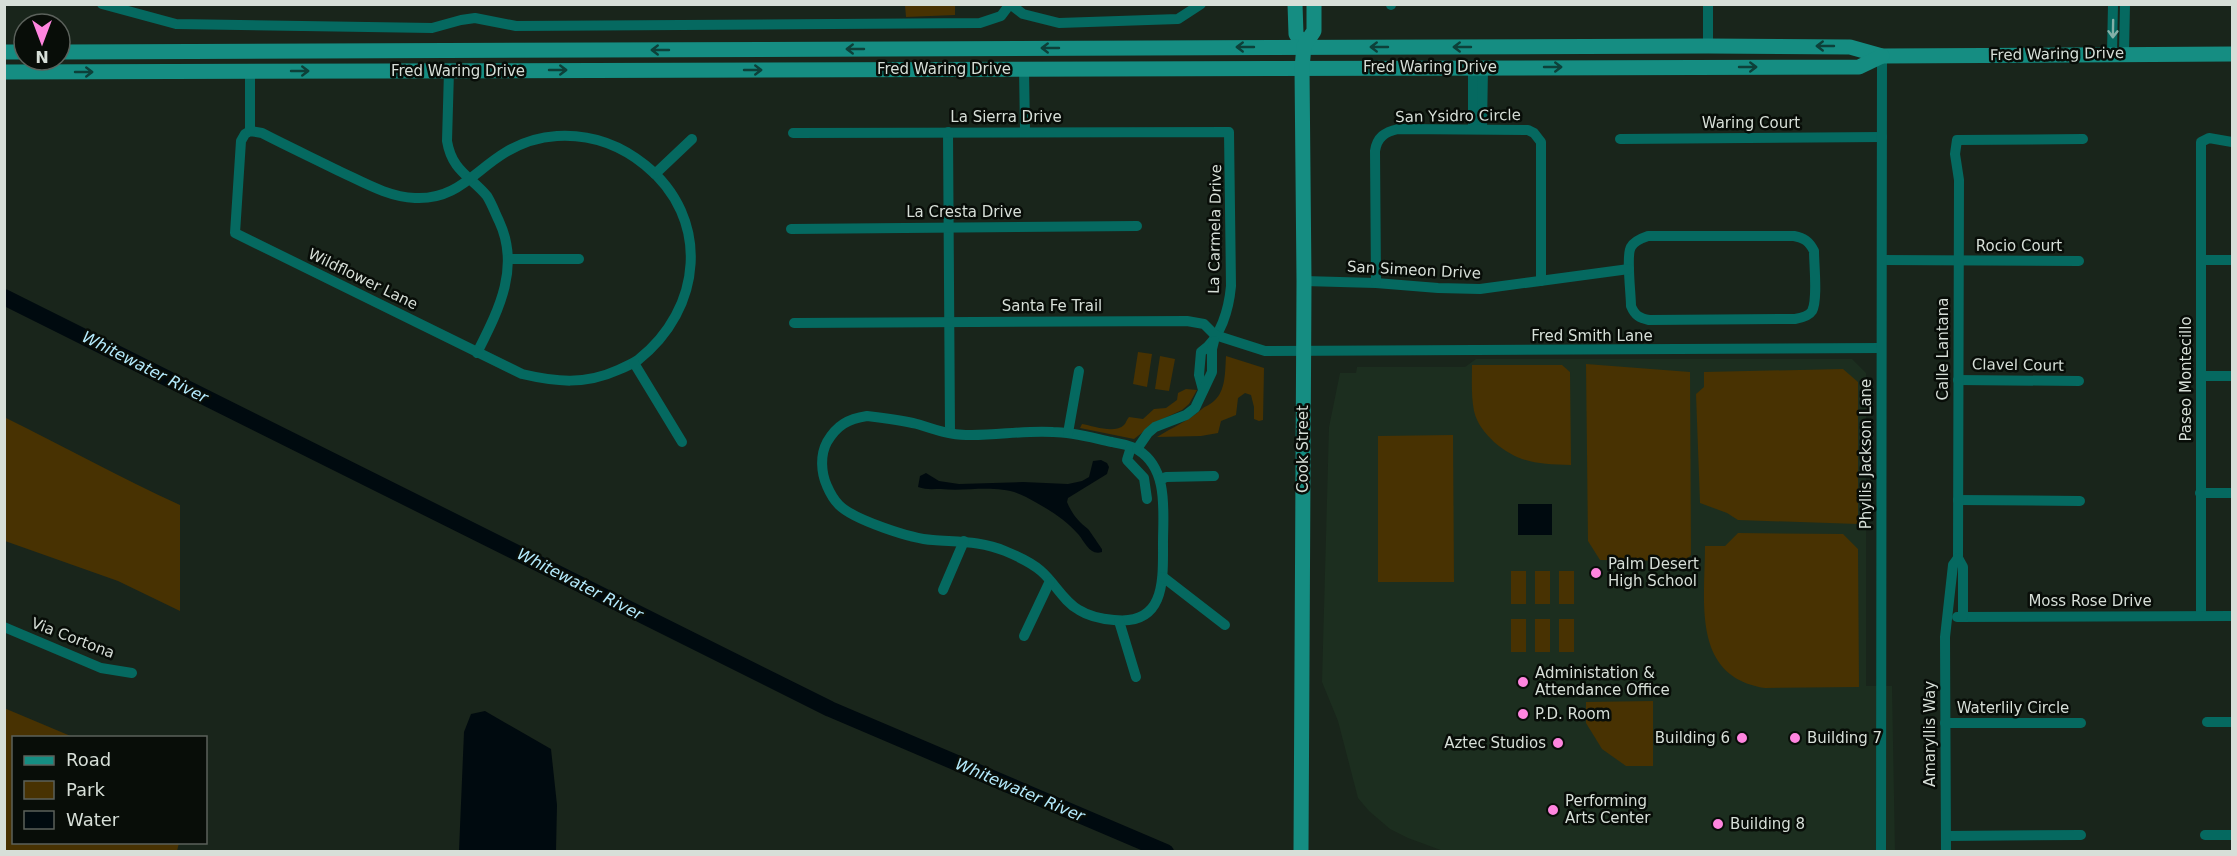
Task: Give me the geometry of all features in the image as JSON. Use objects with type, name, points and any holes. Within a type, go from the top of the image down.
[{"type":"main road","name":"Cook Street","points":[[1295,4],[1296,34],[1304,46]]},
{"type":"main road","name":"Cook Street","points":[[1301,852],[1304,281],[1302,68],[1304,46],[1314,31],[1314,4]]},
{"type":"main road","name":"Fred Waring Drive","points":[[72,52],[1708,46],[1850,47],[1882,56],[2232,54]]},
{"type":"main road","points":[[1590,68],[1606,58],[1704,57],[1708,55],[1708,46]]},
{"type":"main road","points":[[1024,69],[1026,63],[1032,60],[1112,59],[1172,47]]},
{"type":"main road","points":[[1478,67],[1474,63],[1481,59],[1534,56],[1565,47]]},
{"type":"main road","points":[[449,71],[450,65],[455,62],[528,60],[581,50]]},
{"type":"main road","points":[[169,72],[171,65],[177,62],[268,62],[306,51]]},
{"type":"main road","name":"Fred Waring Drive","points":[[4,72],[1859,67],[1882,56]]},
{"type":"street","points":[[102,4],[176,24],[432,28],[475,18],[516,26],[980,24],[1001,15],[1010,4],[1023,14],[1059,23],[1178,19],[1201,4]]},
{"type":"street","points":[[1708,4],[1708,46]]},
{"type":"street","points":[[2113,4],[2118,53]]},
{"type":"street","points":[[2118,53],[2125,4]]},
{"type":"street","name":"Phyllis Jackson Lane","points":[[1881,852],[1882,56]]},
{"type":"street","points":[[1478,67],[1478,129]]},
{"type":"street","points":[[1024,69],[1025,131]]},
{"type":"street","points":[[249,131],[250,71]]},
{"type":"street","points":[[449,71],[447,141],[449,152],[456,165],[486,196],[493,207],[502,227],[509,260],[504,292],[477,353]]},
{"type":"street","name":"San Ysidro Circle","points":[[1376,283],[1375,151],[1379,138],[1398,129],[1528,130],[1534,133],[1541,142],[1541,280]]},
{"type":"street","name":"Wildflower Lane","points":[[249,131],[262,133],[371,186],[404,197],[430,197],[447,193],[470,181],[505,153],[541,138],[557,136],[594,140],[620,147],[655,174],[675,197],[683,212],[691,247],[689,284],[670,327],[634,363],[602,377],[568,382],[522,374],[235,233],[241,141],[249,131]]},
{"type":"street","name":"La Sierra Drive","points":[[793,133],[1218,131]]},
{"type":"street","name":"La Carmela Drive","points":[[1134,448],[1155,427],[1186,415],[1195,408],[1201,384],[1201,352],[1209,347],[1229,302],[1231,143],[1229,132],[1218,131]]},
{"type":"street","points":[[948,132],[950,433]]},
{"type":"street","name":"Waring Court","points":[[1620,139],[1882,137]]},
{"type":"street","name":"Paseo Montecillo","points":[[2201,616],[2201,142],[2209,138],[2232,142]]},
{"type":"street","points":[[655,174],[692,139]]},
{"type":"street","name":"Calle Lantana","points":[[1963,617],[1963,567],[1958,558],[1959,180],[1955,154],[1957,140],[2083,139]]},
{"type":"street","name":"La Cresta Drive","points":[[792,228],[1137,226]]},
{"type":"street","points":[[1647,236],[1794,236],[1803,238],[1814,252],[1815,303],[1812,312],[1795,319],[1649,320],[1640,318],[1631,306],[1629,269],[1631,246],[1647,236]]},
{"type":"street","points":[[509,260],[579,259]]},
{"type":"street","name":"Rocio Court","points":[[1882,260],[2079,261]]},
{"type":"street","points":[[2202,260],[2232,260]]},
{"type":"street","name":"San Simeon Drive","points":[[1304,281],[1480,289],[1629,269]]},
{"type":"street","name":"Santa Fe Trail","points":[[794,323],[1187,321],[1204,324],[1215,335],[1265,351],[1303,352]]},
{"type":"street","name":"La Carmela Drive","points":[[1201,384],[1212,372],[1212,349],[1215,335]]},
{"type":"street","name":"Fred Smith Lane","points":[[1303,352],[1881,348]]},
{"type":"street","points":[[634,363],[682,442]]},
{"type":"street","points":[[1068,433],[1079,371]]},
{"type":"street","points":[[2201,376],[2232,376]]},
{"type":"street","name":"Clavel Court","points":[[1958,380],[2079,381]]},
{"type":"street","points":[[867,416],[887,418],[950,433],[965,435],[1013,432],[1068,433],[1134,448],[1149,459],[1163,491],[1163,577],[1160,595],[1152,609],[1138,618],[1119,621],[1097,618],[1080,611],[1041,571],[1017,556],[994,546],[918,538],[851,514],[840,506],[829,492],[824,479],[824,447],[832,433],[852,418],[867,416]]},
{"type":"street","points":[[1134,448],[1127,460],[1144,478],[1147,499]]},
{"type":"street","points":[[1160,480],[1166,477],[1214,476]]},
{"type":"street","points":[[2200,493],[2232,493]]},
{"type":"street","points":[[1958,500],[2080,501]]},
{"type":"street","points":[[943,590],[964,542]]},
{"type":"street","name":"Calle Lantana","points":[[1948,617],[1953,565],[1958,558]]},
{"type":"street","points":[[1163,577],[1226,625]]},
{"type":"street","points":[[1024,636],[1050,581]]},
{"type":"street","name":"Moss Rose Drive","points":[[1948,617],[2232,616]]},
{"type":"street","name":"Amaryllis Way","points":[[1946,852],[1945,637],[1948,617]]},
{"type":"street","points":[[1119,621],[1136,677]]},
{"type":"street","name":"Via Cortona","points":[[4,627],[101,668],[132,673]]},
{"type":"street","points":[[2207,723],[2232,722]]},
{"type":"street","name":"Waterlily Circle","points":[[1945,723],[2081,723]]},
{"type":"street","points":[[2205,835],[2232,835]]},
{"type":"street","points":[[1946,836],[2081,836]]},
{"type":"shaded area","name":"Palm Desert High School","points":[[1476,359],[1852,359],[1866,373],[1866,686],[1892,686],[1895,851],[1446,852],[1390,829],[1369,811],[1358,798],[1338,721],[1322,682],[1329,427],[1340,373],[1356,373],[1357,367],[1465,367]]},
{"type":"green space","points":[[905,5],[955,5],[955,15],[906,17]]},
{"type":"green space","points":[[1138,352],[1152,354],[1147,387],[1133,384]]},
{"type":"green space","points":[[1160,356],[1175,359],[1169,391],[1155,389]]},
{"type":"green space","points":[[1226,356],[1264,368],[1263,420],[1254,419],[1251,395],[1245,393],[1238,398],[1236,415],[1221,421],[1218,433],[1201,436],[1157,437],[1191,417],[1218,397],[1224,380]]},
{"type":"green space","points":[[1586,364],[1690,372],[1691,555],[1685,561],[1600,560],[1588,541]]},
{"type":"green space","points":[[1472,365],[1562,365],[1570,372],[1571,465],[1521,459],[1494,442],[1482,428],[1474,411]]},
{"type":"green space","points":[[1843,369],[1858,382],[1858,524],[1738,520],[1727,513],[1700,503],[1696,394],[1704,387],[1704,372]]},
{"type":"green space","points":[[1186,389],[1197,390],[1189,404],[1182,410],[1156,422],[1134,439],[1080,428],[1082,424],[1104,429],[1120,428],[1129,417],[1143,419],[1154,409],[1166,408],[1177,400],[1178,393]]},
{"type":"green space","points":[[4,417],[180,505],[180,611],[118,581],[5,541]]},
{"type":"green space","points":[[1453,435],[1454,582],[1378,582],[1378,436]]},
{"type":"green space","points":[[1738,533],[1843,534],[1858,549],[1859,687],[1765,688],[1741,681],[1724,669],[1713,653],[1707,634],[1704,612],[1705,546],[1725,546]]},
{"type":"green space","points":[[1511,571],[1526,571],[1526,604],[1511,604]]},
{"type":"green space","points":[[1535,571],[1550,571],[1550,604],[1535,604]]},
{"type":"green space","points":[[1559,571],[1574,571],[1574,604],[1559,604]]},
{"type":"green space","points":[[1511,619],[1526,619],[1526,652],[1511,652]]},
{"type":"green space","points":[[1535,619],[1550,619],[1550,652],[1535,652]]},
{"type":"green space","points":[[1559,619],[1574,619],[1574,652],[1559,652]]},
{"type":"green space","points":[[1653,701],[1653,766],[1626,766],[1602,749],[1586,723],[1586,702]]},
{"type":"green space","points":[[4,708],[71,736],[12,736],[12,844],[179,844],[177,851],[5,851]]},
{"type":"water","points":[[1101,460],[1109,467],[1107,474],[1068,498],[1067,502],[1102,549],[1102,552],[1098,553],[1091,550],[1060,518],[1016,493],[995,489],[952,490],[918,487],[920,476],[926,473],[939,481],[959,484],[1023,482],[1068,484],[1089,477],[1093,461]]},
{"type":"water","points":[[1518,504],[1552,504],[1552,535],[1518,535]]},
{"type":"water","points":[[485,711],[551,749],[557,805],[556,851],[459,851],[464,732],[471,714]]},
{"type":"waterway","name":"Whitewater River","points":[[4,297],[830,709],[1166,852]]},
{"type":"place","name":"Palm Desert High School","points":[[1596,573]]},
{"type":"place","name":"Administation & Attendance Office","points":[[1523,682]]},
{"type":"place","name":"P.D. Room","points":[[1523,714]]},
{"type":"place","name":"Building 6","points":[[1742,738]]},
{"type":"place","name":"Building 7","points":[[1795,738]]},
{"type":"place","name":"Aztec Studios","points":[[1558,743]]},
{"type":"place","name":"Performing Arts Center","points":[[1553,810]]},
{"type":"place","name":"Building 8","points":[[1718,824]]}]
